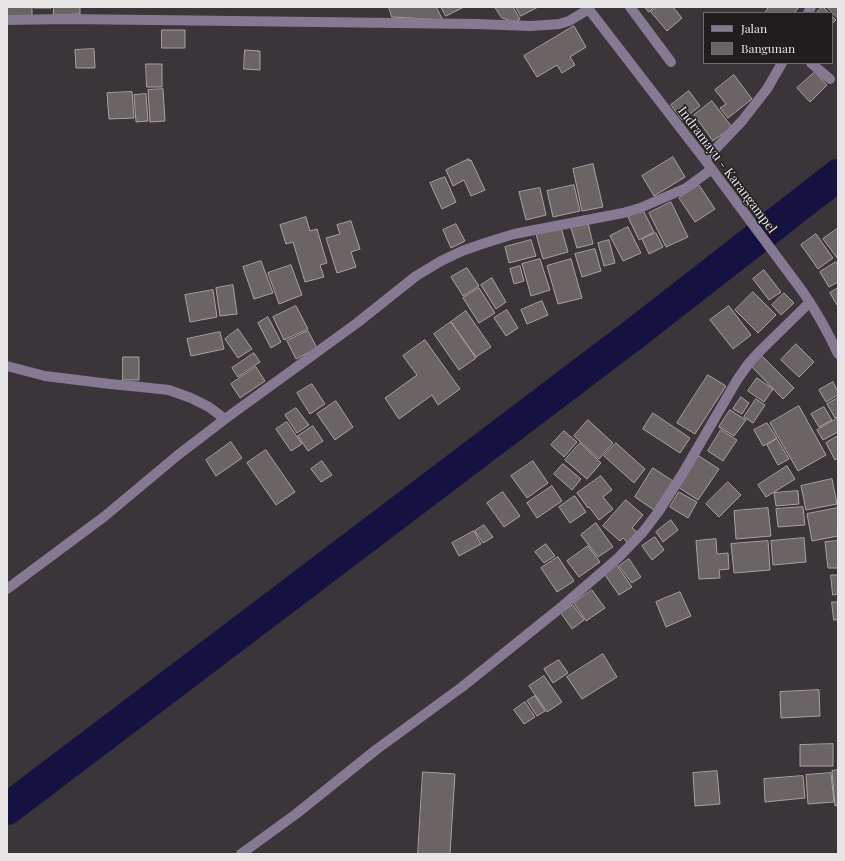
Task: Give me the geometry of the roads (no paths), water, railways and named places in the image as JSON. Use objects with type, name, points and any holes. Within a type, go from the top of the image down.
[{"type":"street","points":[[630,7],[671,62]]},
{"type":"street","points":[[7,20],[153,20],[531,26],[559,24],[569,21],[588,8]]},
{"type":"street","name":"Indramayu - Karangampel","points":[[588,8],[712,169],[803,292],[832,340],[838,354]]},
{"type":"street","points":[[705,160],[742,122],[767,89],[781,64]]},
{"type":"street","points":[[812,64],[830,79]]},
{"type":"street","points":[[7,589],[105,516],[225,418],[357,323],[416,276],[441,261],[467,249],[514,234],[623,213],[640,208],[686,188],[712,169]]},
{"type":"street","points":[[241,854],[296,814],[376,749],[462,687],[559,609],[618,558],[643,532],[659,511],[683,474],[737,380],[745,369],[760,351],[810,302]]},
{"type":"street","points":[[7,366],[45,376],[169,390],[191,398],[209,407],[225,418]]},
{"type":"waterway","points":[[7,809],[638,331],[838,175]]}]
